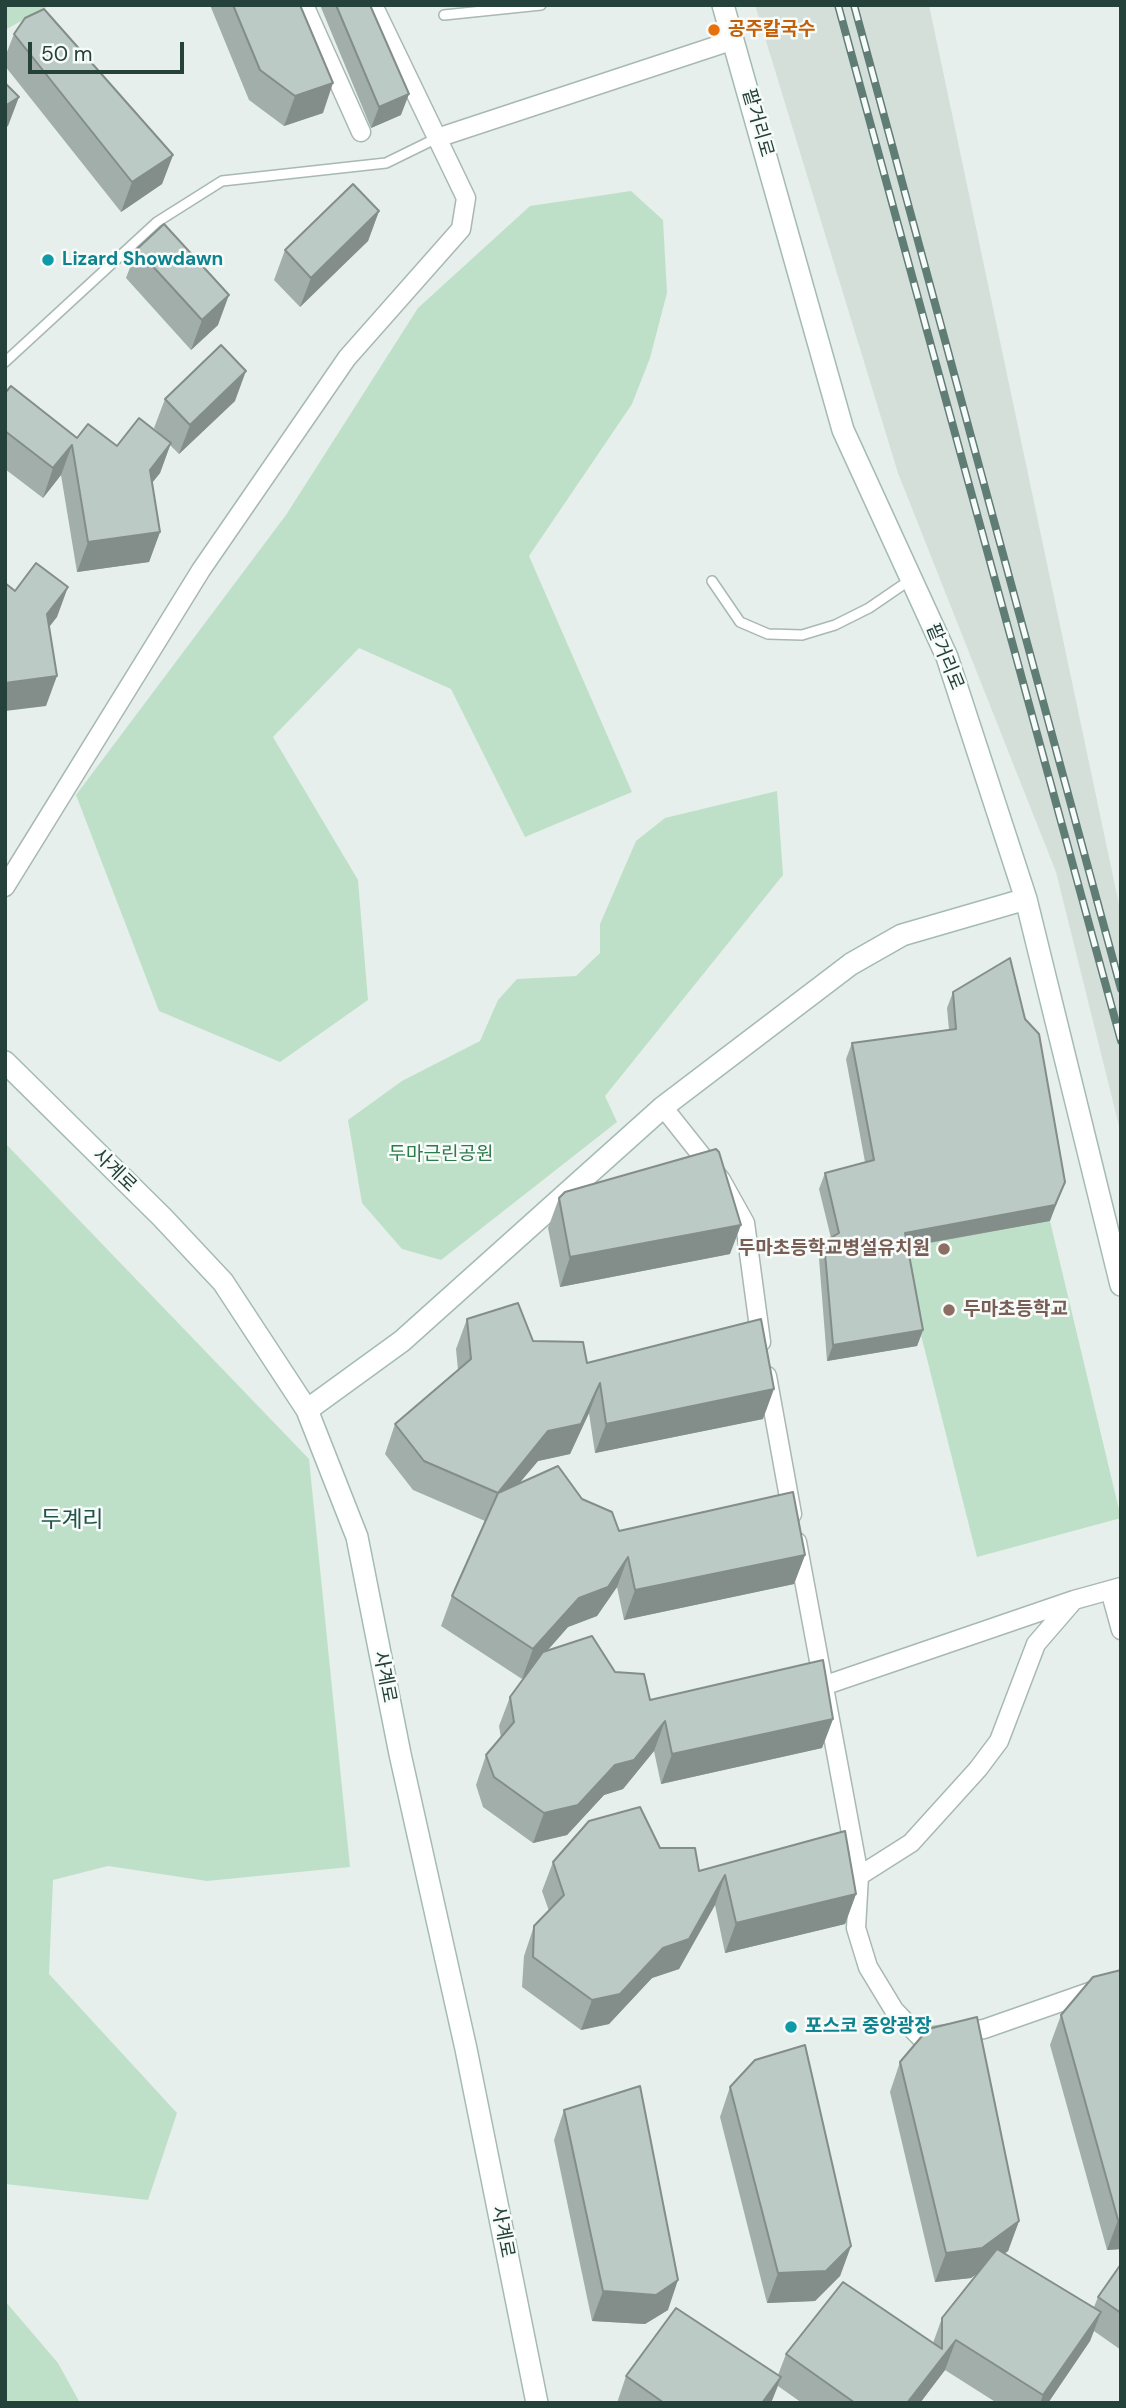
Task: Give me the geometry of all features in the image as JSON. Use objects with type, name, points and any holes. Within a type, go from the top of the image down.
[{"type":"street","points":[[304,5],[361,132]]},
{"type":"street","points":[[5,887],[201,570],[340,369],[461,229],[466,198],[373,5]]},
{"type":"street","name":"팥거리로","points":[[723,5],[843,430],[947,657],[1026,899],[1121,1285]]},
{"type":"street","points":[[437,138],[734,40]]},
{"type":"street","points":[[307,1410],[402,1341],[663,1107],[851,964],[902,934],[1026,899]]},
{"type":"street","name":"사계로","points":[[5,1062],[223,1282],[307,1410],[356,1537],[400,1754],[466,2049],[537,2403]]},
{"type":"street","points":[[663,1107],[721,1180],[744,1223],[755,1310],[859,1876],[856,1928],[868,1967],[894,2010],[921,2038],[984,2029],[1121,1981]]},
{"type":"street","points":[[823,1686],[1116,1588],[1121,1630]]},
{"type":"street","points":[[859,1876],[911,1843],[978,1769],[999,1741],[1037,1644],[1074,1600]]},
{"type":"lane","points":[[443,15],[541,5]]},
{"type":"lane","points":[[5,362],[157,222],[222,181],[386,163],[437,138]]},
{"type":"lane","points":[[712,581],[740,622],[768,634],[802,635],[835,625],[858,614],[910,580]]},
{"type":"shaded area","points":[[755,5],[929,5],[1121,914],[1121,1134],[1056,872],[898,473]]},
{"type":"green space","points":[[5,5],[50,5],[5,30]]},
{"type":"green space","points":[[631,191],[663,220],[667,293],[650,358],[632,404],[529,556],[632,792],[525,837],[451,689],[359,648],[273,737],[358,880],[368,1000],[280,1062],[159,1011],[76,795],[286,515],[418,308],[530,206]]},
{"type":"green space","name":"두마근린공원","points":[[777,791],[783,875],[605,1096],[617,1122],[441,1260],[402,1249],[362,1203],[348,1120],[402,1081],[480,1041],[498,1000],[517,979],[576,976],[600,953],[600,924],[636,841],[665,818]]},
{"type":"green space","points":[[5,1143],[309,1459],[350,1867],[207,1881],[108,1866],[53,1880],[49,1974],[177,2113],[148,2200],[5,2184]]},
{"type":"green space","points":[[1050,1221],[1121,1518],[977,1557],[899,1248]]},
{"type":"green space","points":[[5,2301],[58,2363],[80,2403],[5,2403]]},
{"type":"building","points":[[233,5],[300,5],[333,83],[295,96],[260,70]]},
{"type":"building","points":[[336,5],[370,5],[409,94],[379,107]]},
{"type":"building","points":[[44,9],[173,155],[132,182],[14,34],[25,18]]},
{"type":"building","points":[[5,83],[19,97],[5,106]]},
{"type":"building","points":[[353,184],[379,211],[311,278],[285,250]]},
{"type":"building","points":[[164,224],[229,295],[202,320],[137,249]]},
{"type":"building","points":[[221,345],[246,371],[190,425],[165,399]]},
{"type":"building","points":[[11,386],[77,438],[88,424],[117,446],[139,418],[171,443],[150,470],[160,532],[88,542],[72,445],[53,468],[5,431],[5,393]]},
{"type":"building","points":[[36,563],[68,587],[47,614],[57,676],[5,683],[5,583],[15,591]]},
{"type":"building","name":"두마초등학교","points":[[1010,958],[1025,1019],[1039,1034],[1065,1182],[1055,1205],[905,1233],[923,1330],[833,1345],[824,1242],[839,1233],[825,1173],[874,1160],[852,1043],[956,1029],[953,992]]},
{"type":"building","points":[[716,1149],[741,1225],[570,1257],[559,1198],[565,1192]]},
{"type":"building","points":[[518,1303],[533,1341],[583,1342],[587,1363],[761,1319],[774,1389],[606,1424],[600,1383],[581,1424],[548,1431],[498,1493],[424,1461],[395,1424],[471,1359],[467,1319]]},
{"type":"building","points":[[558,1466],[582,1499],[612,1512],[619,1531],[793,1492],[805,1555],[635,1590],[628,1557],[608,1587],[579,1598],[533,1649],[452,1596],[498,1493]]},
{"type":"building","points":[[592,1636],[615,1672],[644,1674],[650,1700],[823,1660],[833,1719],[672,1754],[665,1721],[634,1760],[615,1765],[578,1805],[544,1813],[494,1777],[486,1755],[514,1722],[510,1697],[543,1652]]},
{"type":"building","points":[[640,1807],[660,1848],[695,1848],[699,1871],[845,1831],[856,1894],[736,1923],[725,1875],[689,1939],[663,1948],[620,1994],[592,2000],[533,1957],[534,1926],[564,1895],[553,1862],[589,1821]]},
{"type":"building","points":[[1121,1970],[1121,2220],[1118,2220],[1061,2015],[1093,1977]]},
{"type":"building","points":[[977,2017],[1019,2221],[982,2248],[946,2253],[900,2062],[928,2029]]},
{"type":"building","points":[[805,2045],[851,2246],[826,2271],[778,2273],[730,2087],[755,2060]]},
{"type":"building","points":[[640,2086],[678,2280],[656,2295],[603,2291],[564,2110]]},
{"type":"building","points":[[997,2249],[1101,2312],[1043,2395],[956,2340],[907,2403],[855,2403],[786,2354],[843,2282],[942,2349],[942,2318]]},
{"type":"building","points":[[1121,2264],[1121,2313],[1098,2297]]},
{"type":"building","points":[[676,2308],[781,2377],[762,2403],[664,2403],[626,2376]]},
{"type":"railway","points":[[838,5],[1121,1041]]},
{"type":"railway","points":[[854,5],[1121,989]]},
{"type":"place","name":"공주칼국수","points":[[714,30]]},
{"type":"place","name":"Lizard Showdawn","points":[[48,260]]},
{"type":"place","name":"두마초등학교병설유치원","points":[[944,1249]]},
{"type":"place","name":"두마초등학교","points":[[949,1310]]},
{"type":"place","name":"포스코 중앙광장","points":[[791,2027]]},
{"type":"district","name":"두계리","points":[[72,1521]]}]
